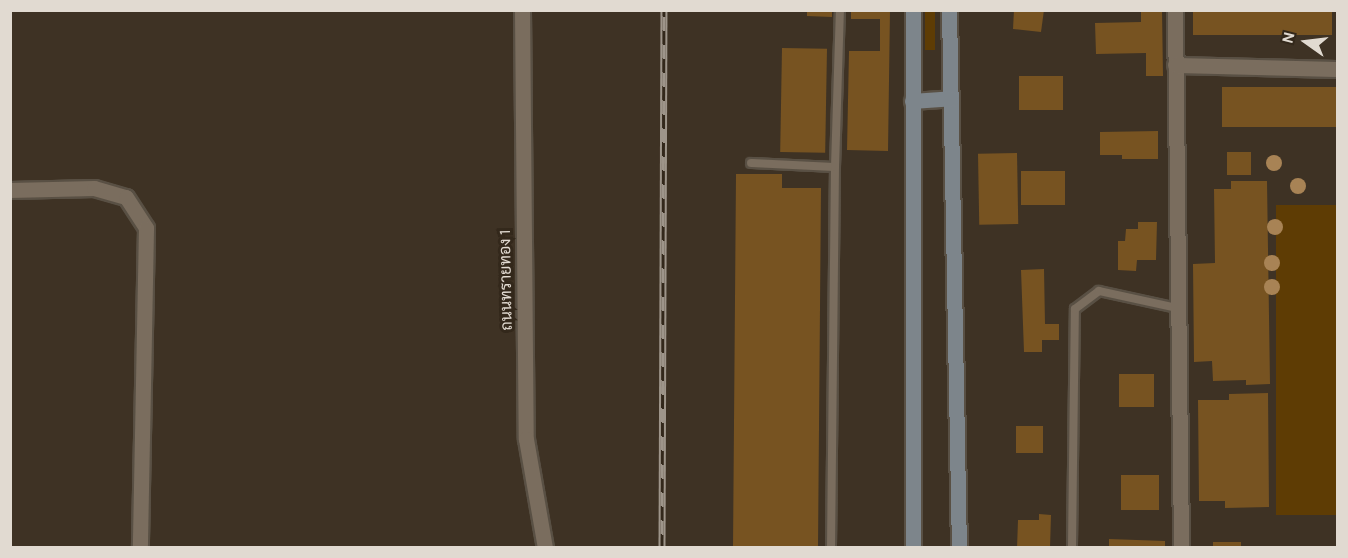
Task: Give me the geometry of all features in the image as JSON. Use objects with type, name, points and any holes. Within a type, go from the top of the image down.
[{"type":"main road","points":[[913,10],[913,548]]},
{"type":"main road","points":[[949,10],[959,548]]},
{"type":"main road","points":[[912,101],[951,98]]},
{"type":"street","name":"ถนนทรายทอง 1","points":[[522,10],[526,440],[545,548]]},
{"type":"street","points":[[1175,10],[1181,548]]},
{"type":"street","points":[[1175,65],[1338,69]]},
{"type":"street","points":[[10,190],[94,188],[116,194],[126,197],[146,228],[140,548]]},
{"type":"lane","points":[[831,548],[835,167],[840,10]]},
{"type":"lane","points":[[751,163],[835,167]]},
{"type":"lane","points":[[1072,546],[1076,309],[1099,291],[1177,308]]},
{"type":"shaded area","points":[[925,11],[935,11],[935,50],[925,50]]},
{"type":"shaded area","points":[[1276,205],[1337,205],[1337,515],[1276,515]]},
{"type":"building","points":[[807,10],[832,10],[832,17],[807,16]]},
{"type":"building","points":[[851,10],[890,10],[888,151],[847,150],[849,51],[880,51],[880,19],[851,19]]},
{"type":"building","points":[[1014,10],[1044,10],[1041,32],[1013,29]]},
{"type":"building","points":[[1141,10],[1162,10],[1163,76],[1146,76],[1146,53],[1096,54],[1095,23],[1141,22]]},
{"type":"building","points":[[1193,10],[1332,10],[1332,35],[1193,35]]},
{"type":"building","points":[[782,48],[827,49],[825,153],[780,152]]},
{"type":"building","points":[[1019,76],[1063,76],[1063,110],[1019,110]]},
{"type":"building","points":[[1222,87],[1338,87],[1338,127],[1222,127]]},
{"type":"building","points":[[1158,131],[1158,159],[1122,159],[1122,155],[1100,155],[1100,132]]},
{"type":"building","points":[[1227,152],[1251,152],[1251,175],[1227,175]]},
{"type":"building","points":[[1017,153],[1018,224],[979,225],[978,154]]},
{"type":"building","points":[[1021,171],[1065,171],[1065,205],[1021,205]]},
{"type":"building","points":[[736,174],[782,174],[782,188],[821,188],[818,548],[733,548]]},
{"type":"building","points":[[1231,181],[1267,181],[1270,384],[1246,385],[1246,380],[1213,381],[1212,361],[1194,362],[1193,264],[1215,263],[1214,189],[1231,189]]},
{"type":"building","points":[[1138,222],[1157,222],[1156,260],[1137,260],[1136,271],[1118,270],[1118,241],[1125,241],[1126,229],[1138,229]]},
{"type":"building","points":[[1044,269],[1045,324],[1059,324],[1059,340],[1042,340],[1042,352],[1024,352],[1021,270]]},
{"type":"building","points":[[1119,374],[1154,374],[1154,407],[1119,407]]},
{"type":"building","points":[[1268,393],[1269,507],[1225,508],[1225,501],[1199,501],[1198,400],[1229,400],[1229,394]]},
{"type":"building","points":[[1016,426],[1043,426],[1043,453],[1016,453]]},
{"type":"building","points":[[1121,475],[1159,475],[1159,510],[1121,510]]},
{"type":"building","points":[[1039,514],[1051,515],[1050,548],[1017,548],[1018,520],[1039,520]]},
{"type":"building","points":[[1109,539],[1165,541],[1165,548],[1109,548]]},
{"type":"building","points":[[1213,542],[1241,542],[1241,548],[1213,548]]},
{"type":"railway","points":[[662,548],[664,10]]}]
